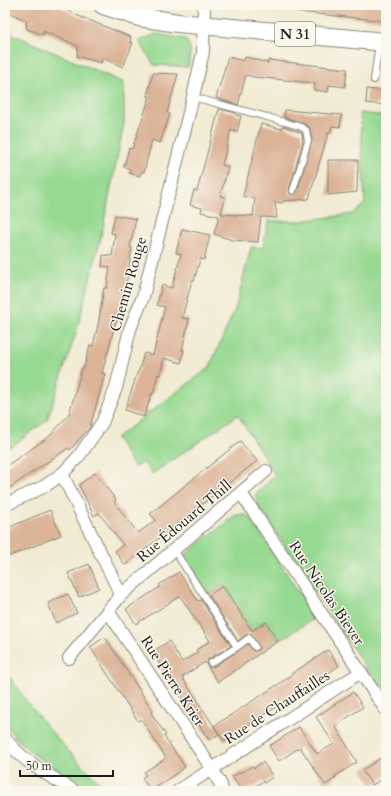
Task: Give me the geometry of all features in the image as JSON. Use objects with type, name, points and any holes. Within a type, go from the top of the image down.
[{"type":"main road","name":"N 31","points":[[103,5],[139,16],[204,26],[382,42]]},
{"type":"street","name":"Chemin Rouge","points":[[5,505],[45,486],[62,474],[79,456],[102,423],[116,388],[130,329],[143,297],[193,97],[203,52],[204,5]]},
{"type":"street","name":"Rue Édouard Thill","points":[[121,595],[266,471]]},
{"type":"street","points":[[62,474],[121,595],[69,658]]},
{"type":"street","name":"Rue Nicolas Biever","points":[[241,493],[386,710]]},
{"type":"street","name":"Rue Pierre Krier","points":[[108,611],[212,769]]},
{"type":"street","name":"Rue de Chauffailles","points":[[178,791],[360,672]]},
{"type":"street","points":[[6,742],[29,762],[74,791]]},
{"type":"street","points":[[212,769],[221,785],[222,791]]},
{"type":"lane","points":[[374,80],[382,42]]},
{"type":"lane","points":[[193,97],[285,122],[306,130],[308,141],[293,191]]},
{"type":"lane","points":[[174,550],[236,647]]},
{"type":"lane","points":[[211,663],[249,638],[255,647]]},
{"type":"green space","points":[[5,31],[124,83],[124,124],[100,241],[76,333],[47,420],[14,445],[5,449]]},
{"type":"green space","points":[[156,34],[185,39],[190,49],[188,67],[154,65],[139,41]]},
{"type":"green space","points":[[360,113],[386,116],[386,698],[258,505],[255,495],[275,475],[238,415],[152,474],[143,462],[135,468],[116,438],[209,368],[236,307],[251,247],[263,248],[268,221],[300,221],[353,214],[365,203]]},
{"type":"green space","points":[[243,514],[251,518],[315,618],[278,641],[266,622],[252,631],[223,586],[209,595],[184,556],[234,516]]},
{"type":"green space","points":[[5,670],[40,718],[107,791],[90,791],[33,754],[15,737],[5,723]]},
{"type":"building","points":[[5,5],[57,5],[76,15],[131,37],[130,42],[133,43],[123,67],[102,58],[101,63],[77,56],[78,46],[43,31],[44,35],[27,29],[26,20],[5,11]]},
{"type":"building","points":[[297,5],[386,5],[386,21],[297,12]]},
{"type":"building","points":[[228,57],[244,61],[245,57],[268,63],[268,60],[347,69],[345,87],[329,85],[328,92],[314,90],[315,83],[246,75],[238,105],[216,98]]},
{"type":"building","points":[[153,73],[178,74],[167,113],[170,114],[160,143],[152,140],[144,172],[141,172],[140,176],[129,173],[130,169],[124,167],[129,148],[132,149],[150,96],[147,96]]},
{"type":"building","points":[[367,89],[386,91],[386,105],[366,103]]},
{"type":"building","points":[[219,109],[236,113],[236,115],[241,116],[237,132],[231,130],[222,165],[228,167],[220,196],[225,197],[221,214],[253,216],[255,199],[243,196],[261,124],[282,129],[282,126],[302,133],[303,141],[289,190],[290,194],[294,195],[297,192],[312,140],[309,127],[284,117],[285,110],[342,115],[340,127],[332,126],[330,134],[328,133],[309,199],[283,201],[282,203],[275,202],[277,218],[261,217],[258,242],[232,240],[214,234],[219,216],[201,212],[202,208],[190,205],[194,190],[197,191]]},
{"type":"building","points":[[328,160],[358,160],[357,192],[328,195]]},
{"type":"building","points":[[115,215],[136,219],[130,247],[132,248],[120,322],[116,321],[102,373],[105,374],[90,427],[70,450],[68,448],[5,491],[5,467],[50,436],[69,414],[90,345],[93,346],[104,288],[107,288],[110,267],[102,266],[103,255],[112,256],[115,234],[111,233]]},
{"type":"building","points":[[182,229],[210,235],[204,260],[200,259],[194,281],[192,280],[182,318],[189,319],[182,350],[184,350],[181,363],[164,358],[160,375],[158,374],[153,394],[152,393],[144,417],[125,410],[144,353],[153,355],[165,307],[157,305],[162,285],[172,288],[181,254],[176,253]]},
{"type":"building","points":[[240,441],[257,461],[125,565],[115,551],[123,545],[99,513],[94,516],[79,485],[95,473],[116,500],[114,502],[138,533],[156,520],[150,514]]},
{"type":"building","points":[[50,510],[61,535],[5,558],[5,529]]},
{"type":"building","points":[[89,564],[99,588],[79,597],[68,573]]},
{"type":"building","points":[[179,572],[198,601],[201,600],[231,646],[208,659],[207,664],[209,667],[213,667],[248,644],[253,651],[258,650],[259,647],[251,634],[247,634],[238,641],[209,595],[223,586],[252,631],[266,622],[278,641],[218,682],[205,662],[182,677],[219,734],[209,740],[152,652],[169,641],[182,662],[198,652],[196,650],[210,641],[180,596],[136,624],[126,609],[160,587],[159,585]]},
{"type":"building","points":[[68,594],[77,613],[56,623],[48,603]]},
{"type":"building","points":[[105,637],[153,711],[151,713],[166,735],[164,736],[185,767],[151,791],[142,778],[146,775],[144,772],[166,758],[141,719],[138,721],[90,647]]},
{"type":"building","points":[[328,650],[339,666],[224,741],[214,726]]},
{"type":"building","points":[[353,692],[363,707],[335,726],[357,762],[334,777],[336,778],[325,785],[300,747],[279,761],[269,746],[299,727],[317,754],[334,744],[316,717]]},
{"type":"building","points":[[386,755],[386,777],[372,785],[362,770]]},
{"type":"building","points":[[263,762],[273,777],[264,783],[263,781],[253,788],[252,786],[242,791],[232,777],[252,766],[254,768]]}]
